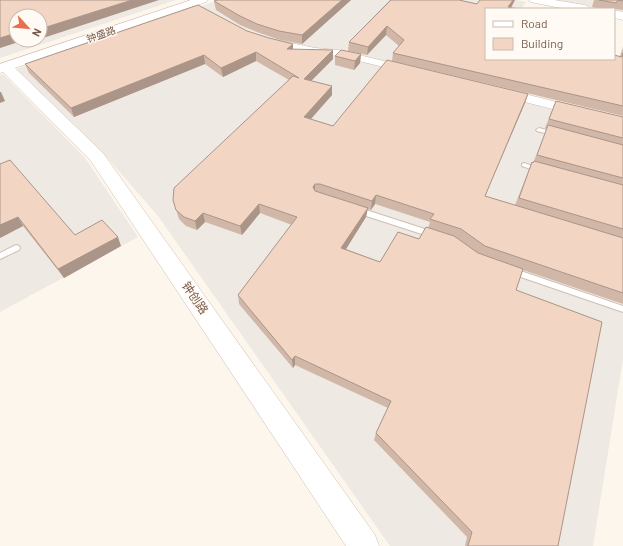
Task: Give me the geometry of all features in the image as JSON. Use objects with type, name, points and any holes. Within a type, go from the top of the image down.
[{"type":"street","points":[[536,0],[580,8]]},
{"type":"street","name":"钟盛路","points":[[3,68],[200,5]]},
{"type":"street","points":[[259,38],[315,51],[338,53],[415,72]]},
{"type":"street","name":"钟创路","points":[[3,68],[97,157],[364,546]]},
{"type":"street","points":[[492,90],[584,113]]},
{"type":"lane","points":[[540,130],[562,136]]},
{"type":"lane","points":[[524,165],[547,172]]},
{"type":"lane","points":[[346,206],[441,237]]},
{"type":"lane","points":[[0,256],[16,248]]},
{"type":"lane","points":[[507,269],[623,309]]},
{"type":"shaded area","points":[[0,0],[176,0],[48,42],[48,8],[8,8],[8,48],[30,48],[0,58]]},
{"type":"shaded area","points":[[219,0],[517,0],[526,2],[522,8],[485,8],[485,60],[570,60],[552,111],[623,129],[623,359],[593,546],[390,546],[158,216],[104,154],[16,69]]},
{"type":"shaded area","points":[[549,0],[623,0],[623,13],[615,12],[615,8],[594,8]]},
{"type":"shaded area","points":[[3,74],[85,158],[138,237],[0,312],[0,75]]},
{"type":"building","points":[[0,0],[132,0],[48,26],[48,8],[8,8],[8,36],[0,38]]},
{"type":"building","points":[[342,0],[302,35],[279,31],[257,24],[214,1]]},
{"type":"building","points":[[391,0],[459,0],[477,4],[480,0],[513,0],[508,7],[513,8],[485,8],[485,60],[615,60],[615,55],[622,57],[623,53],[623,106],[393,53],[404,40],[387,26],[368,47],[349,42]]},
{"type":"building","points":[[599,0],[618,0],[616,3]]},
{"type":"building","points":[[198,5],[247,31],[293,44],[287,49],[333,50],[304,79],[332,86],[304,117],[333,126],[387,60],[528,94],[485,196],[623,238],[623,293],[485,246],[461,229],[430,219],[434,214],[376,195],[372,201],[320,184],[315,184],[313,187],[315,191],[368,208],[341,248],[380,262],[398,232],[419,239],[426,227],[454,236],[478,253],[523,269],[516,290],[602,322],[558,546],[468,546],[472,532],[376,433],[391,401],[295,356],[292,360],[238,295],[297,217],[259,204],[240,226],[203,213],[195,221],[184,217],[176,210],[173,200],[174,188],[293,76],[299,78],[256,52],[221,68],[204,55],[71,108],[25,64]]},
{"type":"building","points":[[341,50],[361,54],[355,61],[335,56]]},
{"type":"building","points":[[556,101],[623,117],[623,138],[549,119]]},
{"type":"building","points":[[548,125],[623,145],[623,178],[537,155]]},
{"type":"building","points":[[10,160],[75,235],[102,220],[118,237],[58,269],[18,217],[0,225],[0,164]]},
{"type":"building","points":[[534,161],[623,185],[623,229],[519,198],[532,162],[533,163]]}]
